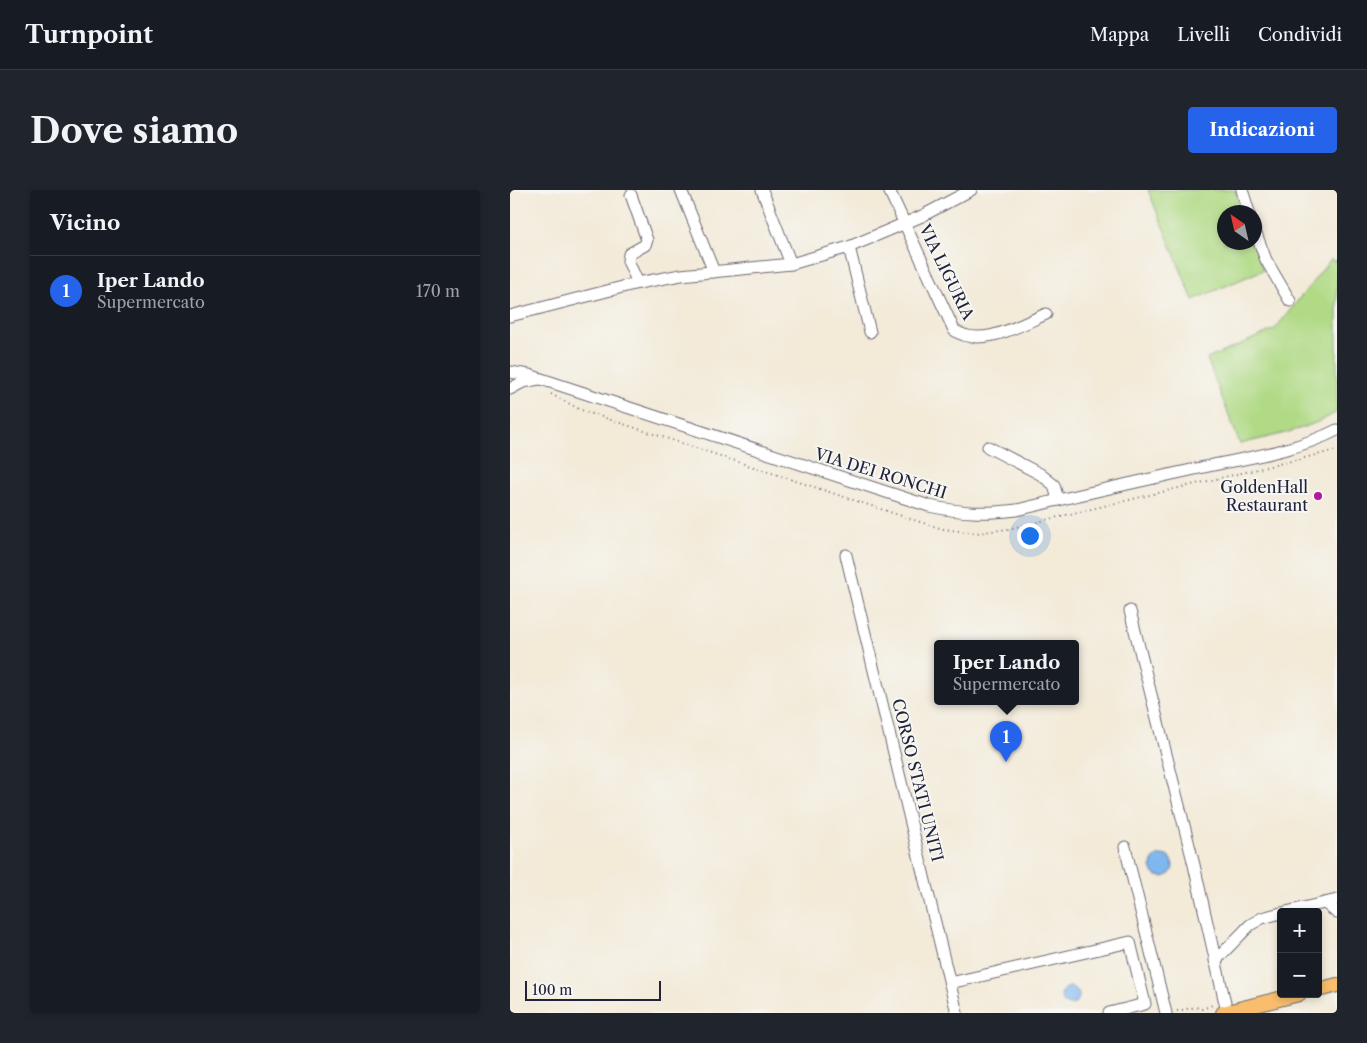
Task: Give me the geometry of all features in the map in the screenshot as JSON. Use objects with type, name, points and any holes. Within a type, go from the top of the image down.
[{"type":"main road","points":[[1322,989],[1337,985]]},
{"type":"main road","points":[[1222,1010],[1251,1010],[1287,998]]},
{"type":"street","points":[[681,190],[714,272]]},
{"type":"street","points":[[762,190],[792,264]]},
{"type":"street","name":"VIA LIGURIA","points":[[889,190],[954,330],[961,335],[973,338],[984,337],[1010,330],[1046,314]]},
{"type":"street","points":[[510,316],[638,283],[681,275],[792,264],[849,247],[905,223],[971,190]]},
{"type":"street","points":[[1242,190],[1247,205]]},
{"type":"street","points":[[631,195],[647,240],[645,245],[629,254],[628,261],[638,283]]},
{"type":"street","points":[[849,247],[870,332]]},
{"type":"street","points":[[1262,249],[1266,260],[1290,301]]},
{"type":"street","name":"VIA DEI RONCHI","points":[[510,372],[519,372],[929,506],[952,511],[985,513],[1017,510],[1250,457],[1303,443],[1337,430]]},
{"type":"street","points":[[510,389],[523,382],[538,378]]},
{"type":"street","points":[[988,447],[1040,474],[1054,486],[1058,500]]},
{"type":"street","name":"CORSO STATI UNITI","points":[[846,555],[957,1013]]},
{"type":"street","points":[[1130,611],[1191,856],[1215,961],[1222,1010]]},
{"type":"street","points":[[1125,847],[1170,1012]]},
{"type":"street","points":[[1303,908],[1337,900]]},
{"type":"street","points":[[1325,903],[1337,913]]},
{"type":"street","points":[[1215,961],[1250,925],[1262,918],[1277,914]]},
{"type":"street","points":[[950,984],[1130,942],[1145,1004],[1109,1013]]},
{"type":"path","points":[[548,392],[581,410],[874,508],[943,529],[976,533],[1008,529],[1337,450]]},
{"type":"path","points":[[1170,1012],[1196,1007],[1222,1010]]},
{"type":"green space","points":[[1148,190],[1235,190],[1240,205],[1217,205],[1217,250],[1256,250],[1263,270],[1193,300]]},
{"type":"green space","points":[[1331,259],[1335,262],[1337,259],[1337,412],[1302,428],[1240,444],[1207,359],[1275,329]]},
{"type":"water","points":[[1162,855],[1170,858],[1173,866],[1170,874],[1162,877],[1154,874],[1151,866],[1154,858]]},
{"type":"water","points":[[1066,987],[1074,987],[1079,992],[1077,1003],[1066,1005],[1061,1000],[1061,992]]},
{"type":"place","name":"GoldenHall Restaurant","points":[[1318,496]]},
{"type":"place","name":"Iper Lando","points":[[1006,762]]}]
